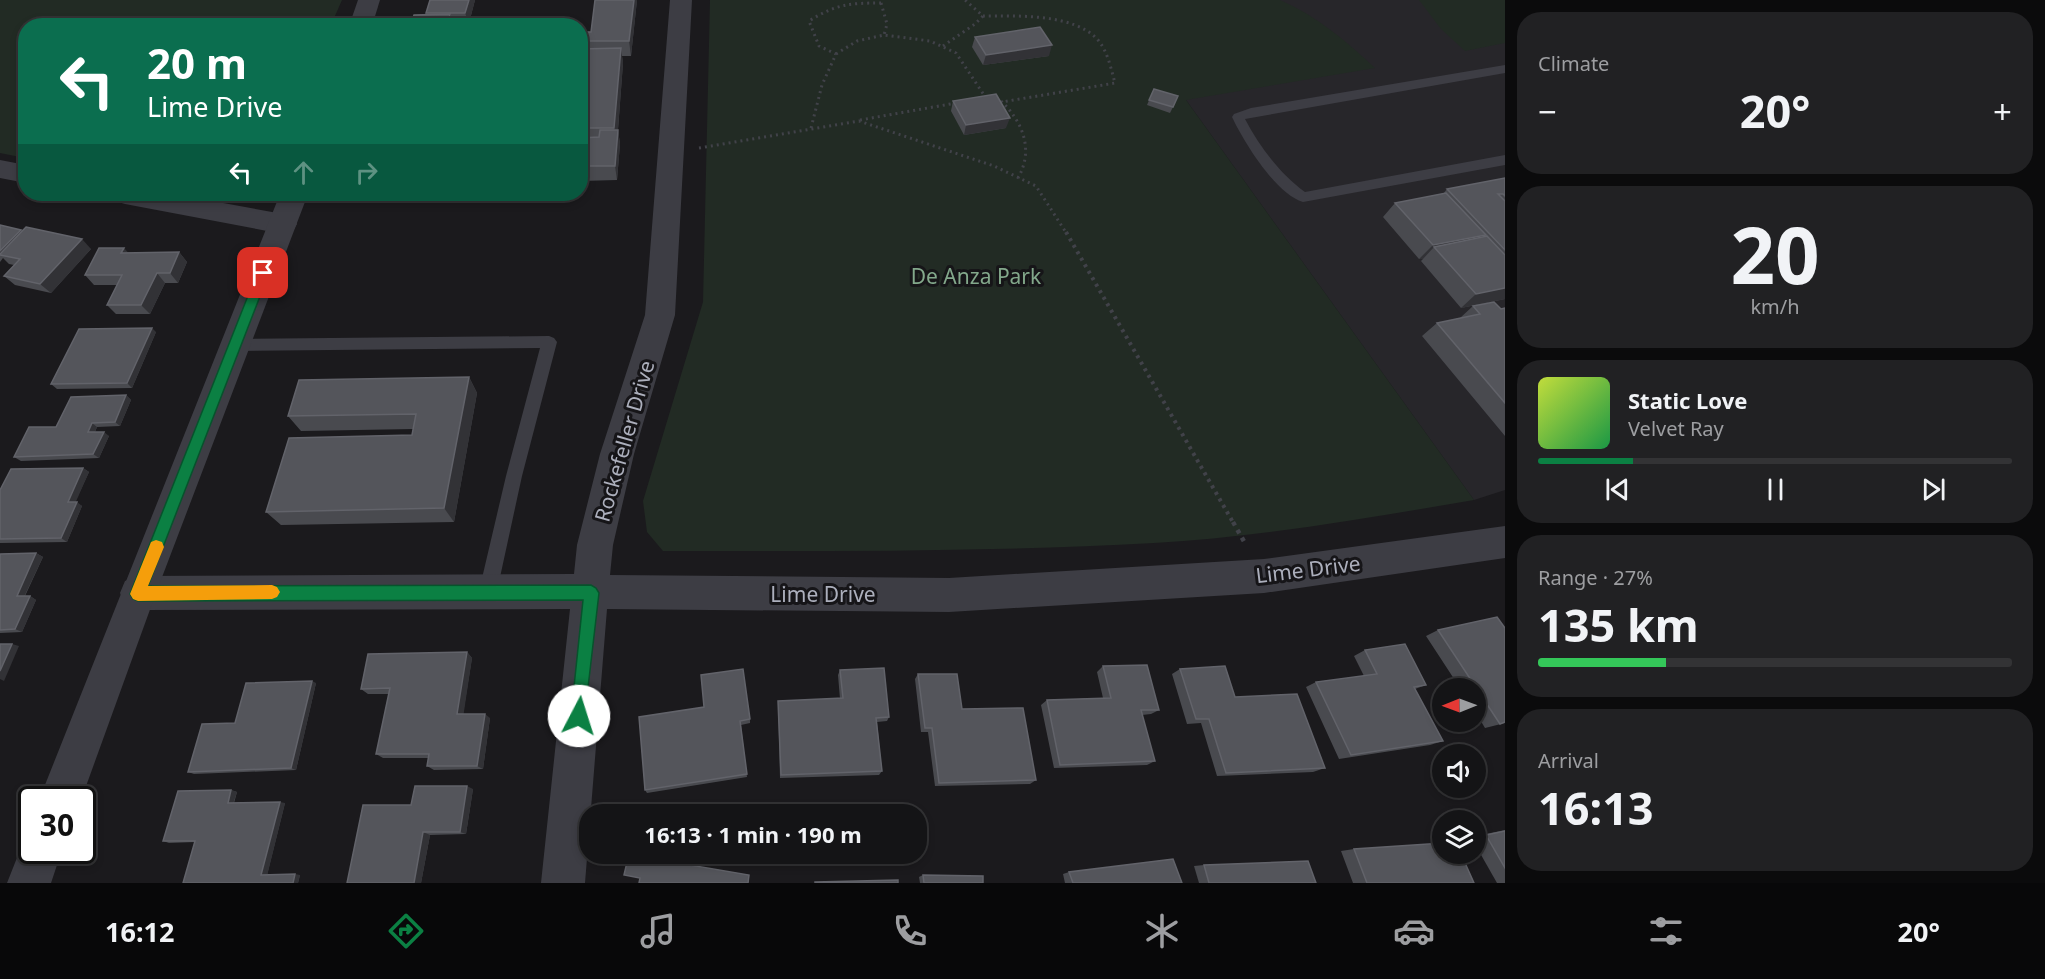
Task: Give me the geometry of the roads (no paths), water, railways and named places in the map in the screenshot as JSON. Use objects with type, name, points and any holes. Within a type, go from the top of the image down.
[{"type":"street","points":[[363,18],[369,0]]},
{"type":"street","name":"Rockefeller Drive","points":[[563,883],[595,545],[617,454],[660,315],[681,0]]},
{"type":"street","points":[[0,170],[18,173]]},
{"type":"street","points":[[162,201],[282,224]]},
{"type":"street","points":[[65,786],[291,201]]},
{"type":"street","name":"Lime Drive","points":[[138,594],[488,591],[949,595],[1264,576],[1505,542]]},
{"type":"street","points":[[29,883],[36,864]]},
{"type":"lane","points":[[1505,69],[1251,112],[1238,117],[1245,132],[1291,190],[1303,196],[1505,160]]},
{"type":"lane","points":[[236,345],[549,342],[514,476],[488,591]]},
{"type":"park label","name":"De Anza Park","points":[[976,276]]}]
